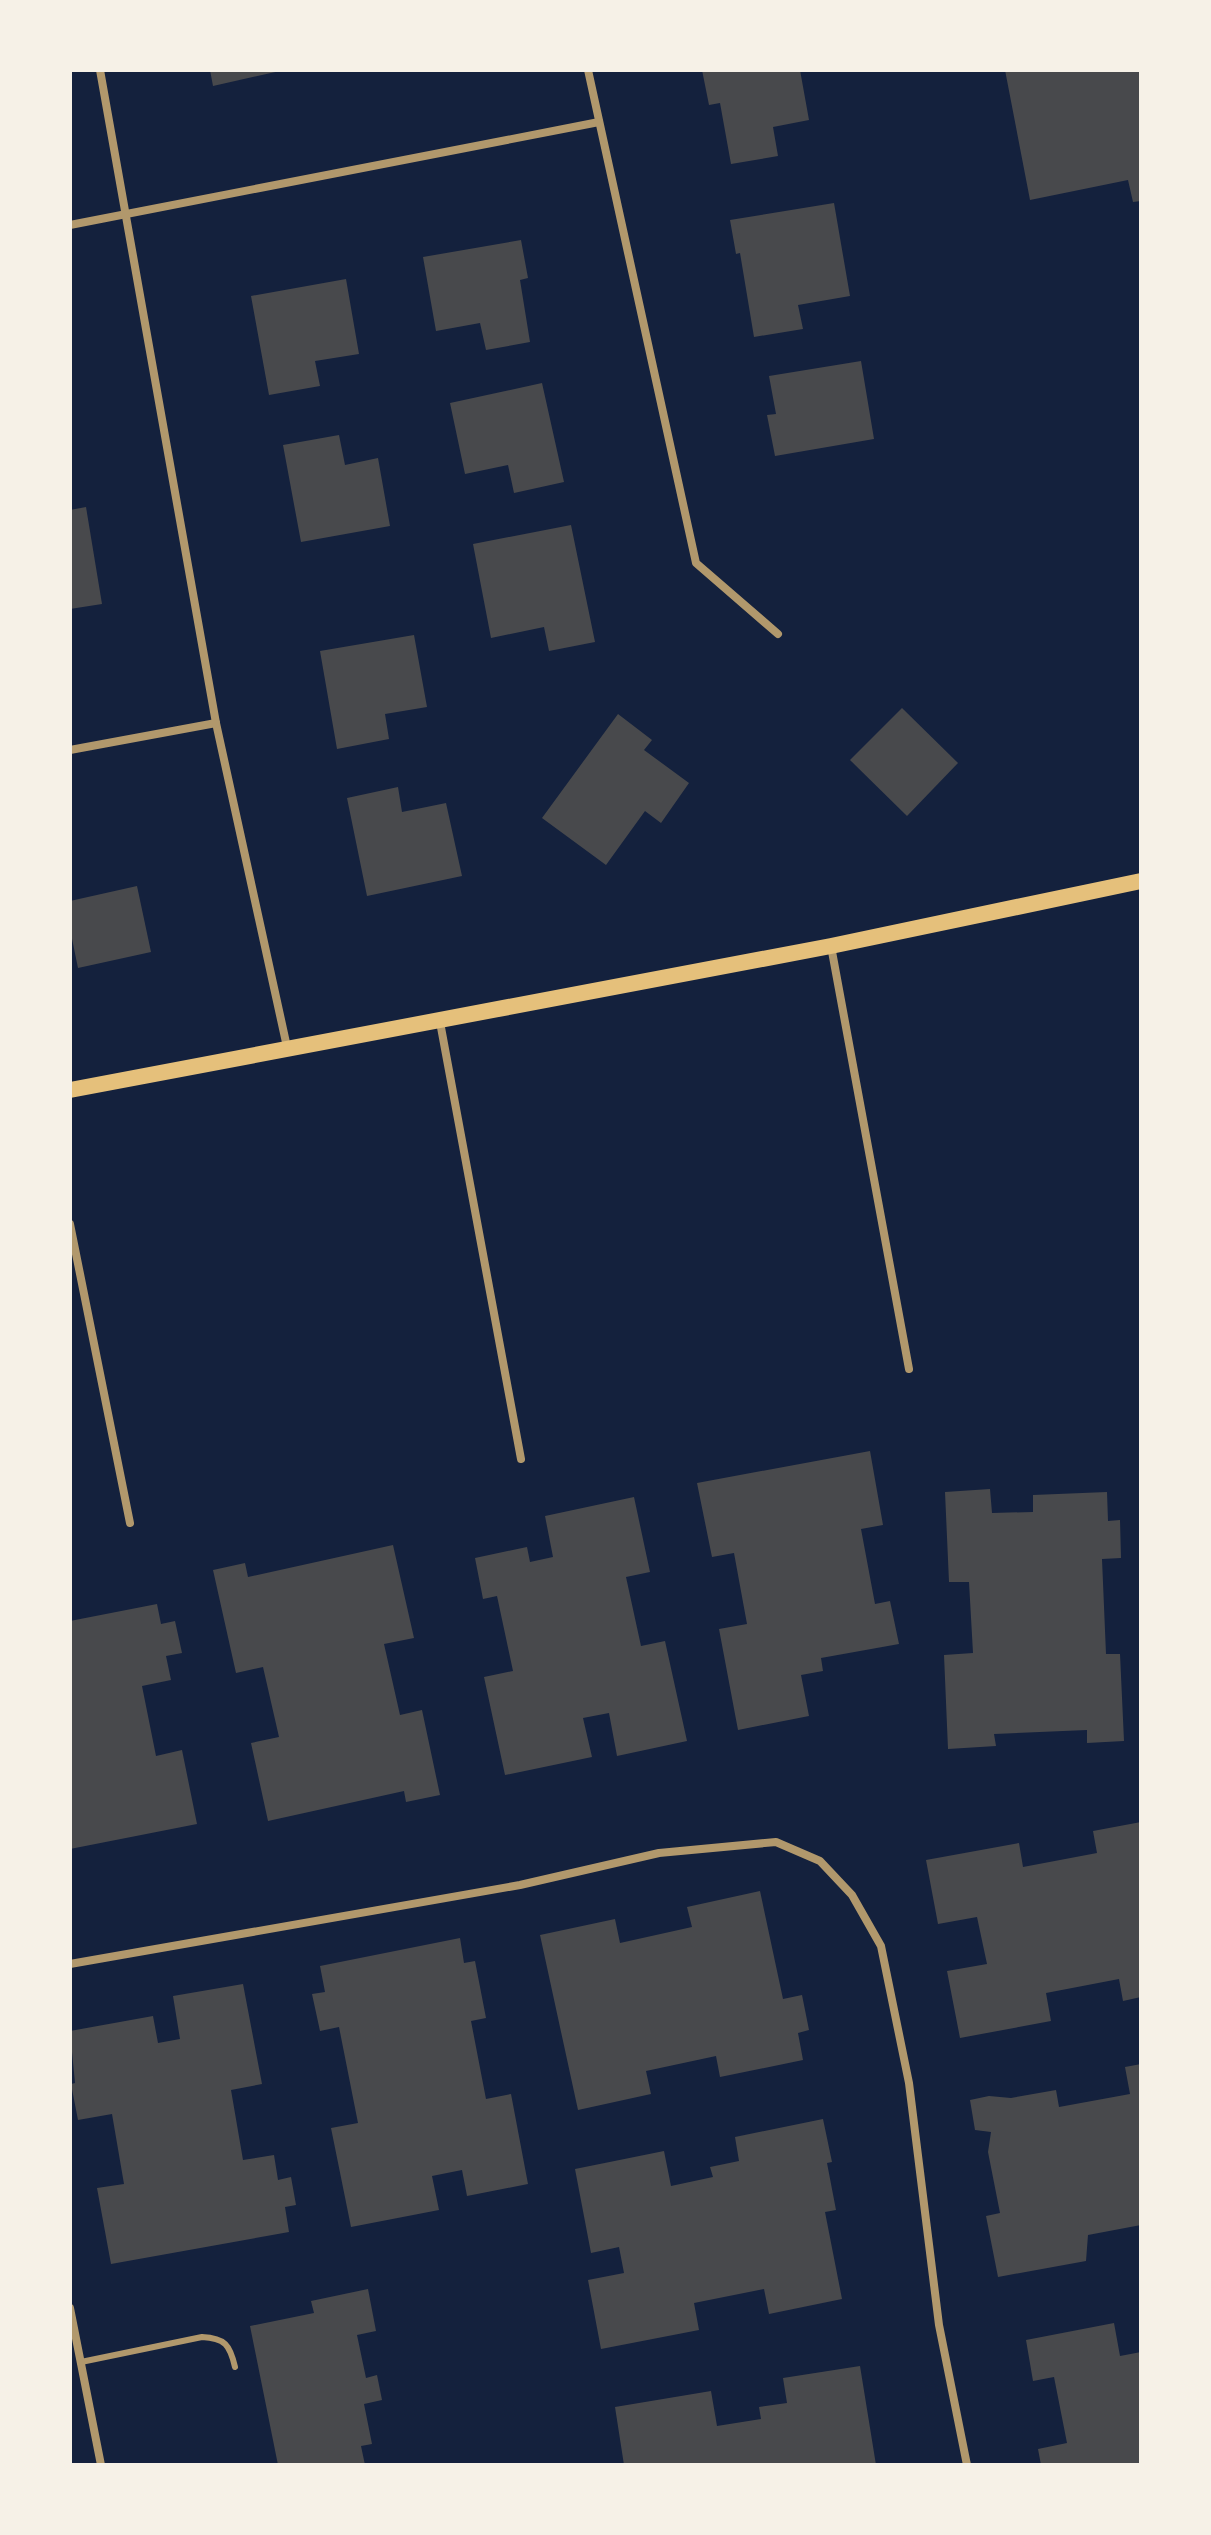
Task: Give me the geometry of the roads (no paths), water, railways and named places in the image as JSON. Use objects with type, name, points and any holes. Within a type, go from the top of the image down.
[{"type":"main road","points":[[70,1090],[831,946],[1141,881]]},
{"type":"street","points":[[100,70],[216,723],[287,1047]]},
{"type":"street","points":[[588,70],[696,563],[778,634]]},
{"type":"street","points":[[70,225],[599,122]]},
{"type":"street","points":[[70,750],[216,723]]},
{"type":"street","points":[[831,946],[909,1369]]},
{"type":"street","points":[[440,1022],[521,1459]]},
{"type":"street","points":[[70,1224],[130,1523]]},
{"type":"street","points":[[70,1964],[520,1885],[659,1853],[776,1842],[820,1861],[852,1895],[881,1946],[909,2083],[939,2325],[967,2465]]},
{"type":"street","points":[[70,2308],[101,2465]]},
{"type":"lane","points":[[81,2362],[202,2337],[219,2338],[231,2348],[235,2367]]}]
